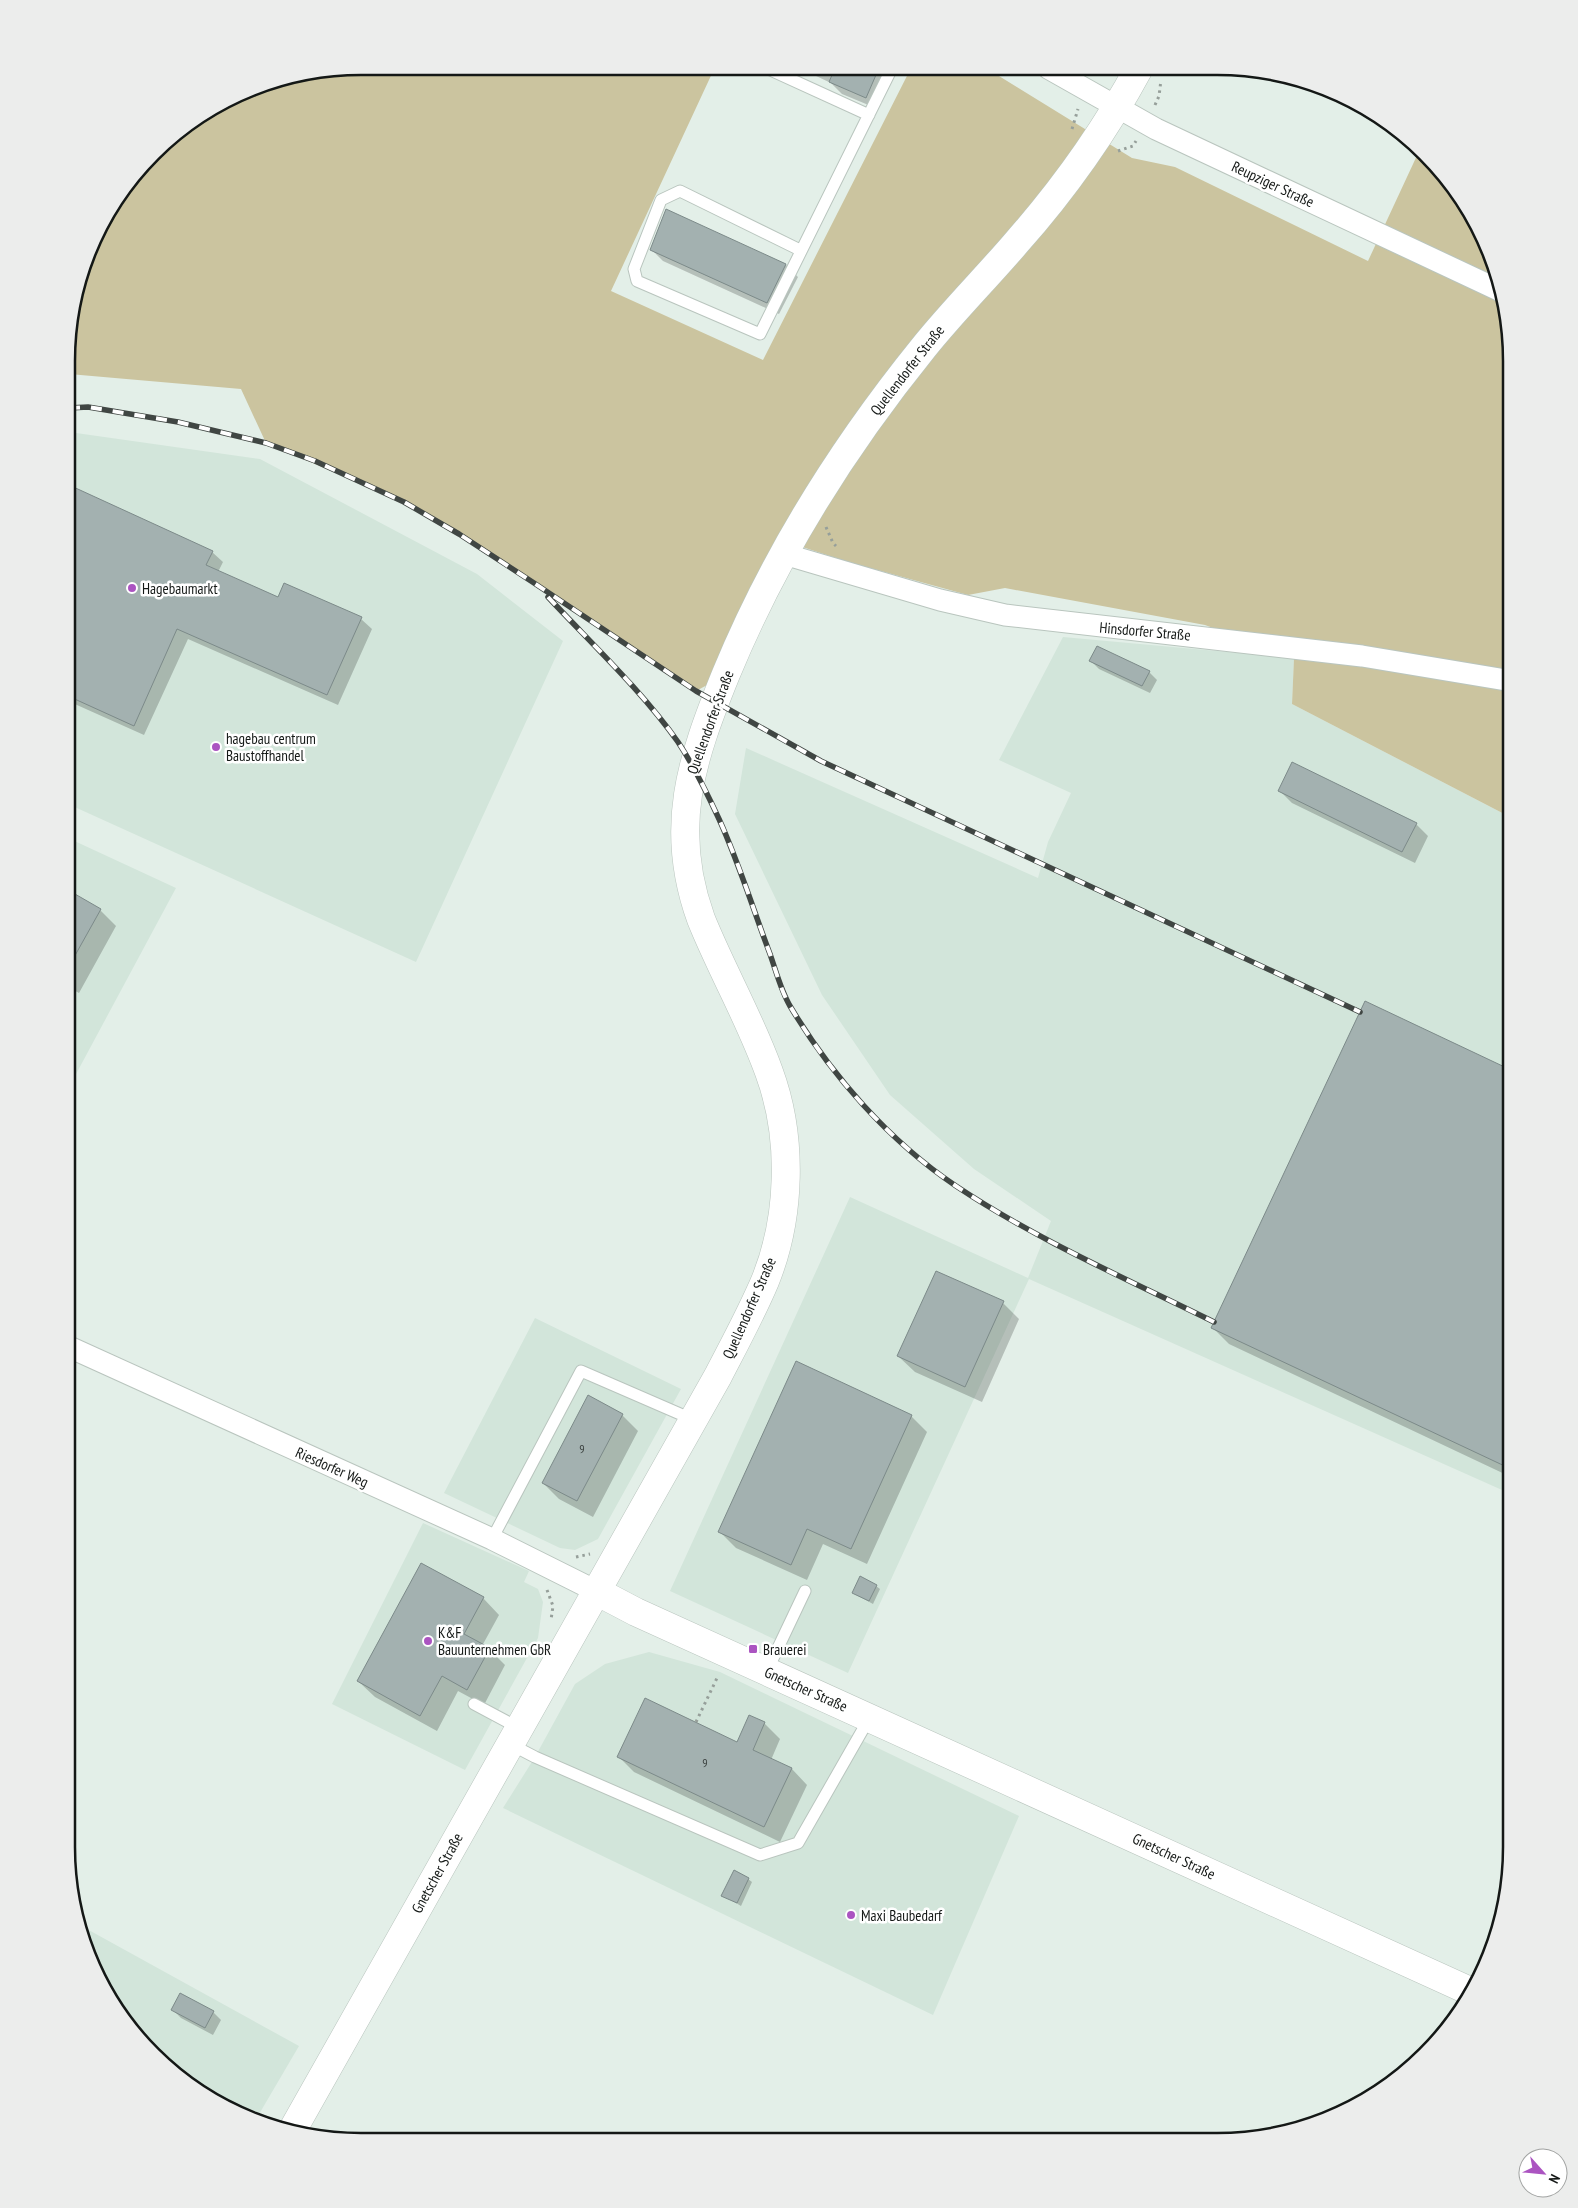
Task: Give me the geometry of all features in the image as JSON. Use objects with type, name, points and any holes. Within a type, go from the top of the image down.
[{"type":"main road","name":"Quellendorfer Straße","points":[[596,1591],[694,1420],[743,1329],[765,1280],[780,1225],[786,1169],[779,1105],[770,1074],[748,1020],[709,939],[694,901],[686,850],[685,811],[692,766],[715,701],[744,633],[784,554],[832,471],[882,400],[947,320],[1042,213],[1086,154],[1135,75]]},
{"type":"main road","name":"Gnetscher Straße","points":[[295,2125],[596,1591],[636,1612],[1466,1989]]},
{"type":"street","name":"Reupziger Straße","points":[[1060,75],[1156,129],[1493,287]]},
{"type":"street","name":"Hinsdorfer Straße","points":[[784,554],[940,600],[1005,615],[1362,656],[1503,680]]},
{"type":"street","name":"Riesdorfer Weg","points":[[75,1350],[492,1539],[596,1591]]},
{"type":"lane","points":[[782,75],[869,115]]},
{"type":"lane","points":[[800,250],[680,191],[661,200],[634,269],[637,281],[760,334],[800,250],[889,75]]},
{"type":"lane","points":[[492,1539],[581,1371],[694,1420]]},
{"type":"lane","points":[[767,1671],[805,1591]]},
{"type":"lane","points":[[474,1704],[514,1736],[536,1757],[760,1855],[798,1843],[870,1717]]},
{"type":"path","points":[[1071,136],[1075,113],[1099,75]]},
{"type":"path","points":[[820,528],[824,520],[833,543],[839,548]]},
{"type":"path","points":[[696,1722],[728,1654]]},
{"type":"shaded area","points":[[361,75],[711,75],[611,291],[763,360],[907,75],[997,75],[1132,158],[1175,167],[1368,261],[1417,157],[1444,187],[1474,234],[1488,269],[1501,323],[1503,361],[1503,813],[1292,704],[1294,658],[1205,625],[1005,588],[968,595],[848,562],[778,539],[709,684],[696,691],[459,534],[404,502],[266,443],[241,389],[75,375],[77,323],[80,305],[90,269],[104,234],[113,218],[146,172],[172,146],[202,123],[234,104],[269,90],[305,80]]},
{"type":"shaded area","points":[[75,433],[260,459],[477,574],[563,641],[416,962],[75,807]]},
{"type":"shaded area","points":[[1063,637],[1294,658],[1292,704],[1503,813],[1503,1490],[1029,1279],[848,1673],[670,1591],[850,1197],[1028,1278],[1051,1221],[974,1169],[890,1095],[822,995],[735,814],[746,748],[1038,878],[1048,842],[1071,793],[999,760]]},
{"type":"shaded area","points":[[75,841],[176,888],[75,1076]]},
{"type":"shaded area","points":[[535,1318],[681,1389],[598,1539],[575,1550],[560,1548],[444,1493]]},
{"type":"shaded area","points":[[423,1523],[529,1571],[524,1582],[538,1589],[543,1602],[538,1638],[465,1770],[332,1704]]},
{"type":"shaded area","name":"Maxi Baubedarf","points":[[649,1652],[720,1672],[1019,1816],[933,2015],[503,1808],[535,1757],[575,1684],[605,1664]]},
{"type":"shaded area","points":[[87,1929],[299,2046],[259,2114],[234,2104],[187,2074],[146,2036],[123,2006],[104,1974]]},
{"type":"building","points":[[832,75],[876,75],[866,98],[829,82]]},
{"type":"building","points":[[666,209],[786,264],[767,303],[650,250]]},
{"type":"building","points":[[75,488],[213,551],[206,565],[278,597],[284,583],[362,617],[327,695],[177,629],[134,726],[75,699]]},
{"type":"building","points":[[1097,646],[1150,671],[1142,686],[1089,661]]},
{"type":"building","points":[[1292,762],[1417,823],[1402,852],[1278,791]]},
{"type":"building","points":[[75,894],[101,909],[75,955]]},
{"type":"building","points":[[1365,1001],[1503,1066],[1503,1465],[1211,1328]]},
{"type":"building","points":[[936,1271],[1004,1301],[965,1387],[897,1356]]},
{"type":"building","points":[[796,1361],[912,1415],[851,1549],[807,1529],[791,1565],[718,1532]]},
{"type":"building","points":[[588,1395],[623,1414],[577,1501],[542,1483]]},
{"type":"building","name":"K&F Bauunternehmen GbR","points":[[421,1563],[484,1597],[464,1634],[490,1648],[467,1690],[442,1676],[420,1716],[357,1681]]},
{"type":"building","points":[[860,1576],[877,1585],[869,1601],[852,1593]]},
{"type":"building","points":[[645,1698],[737,1742],[749,1715],[765,1722],[753,1750],[792,1768],[764,1827],[617,1757]]},
{"type":"building","points":[[734,1870],[749,1878],[737,1903],[721,1896]]},
{"type":"building","points":[[180,1993],[214,2011],[205,2028],[171,2010]]},
{"type":"railway","points":[[75,408],[88,407],[178,422],[266,443],[315,461],[404,502],[459,534],[696,691],[821,761],[1360,1012]]},
{"type":"railway","points":[[548,597],[633,686],[664,723],[684,751],[719,819],[787,1000],[824,1057],[863,1105],[908,1149],[931,1168],[987,1206],[1083,1258],[1214,1322]]},
{"type":"place","name":"Hagebaumarkt","points":[[132,588]]},
{"type":"place","name":"hagebau centrum Baustoffhandel","points":[[216,747]]},
{"type":"place","name":"K&F Bauunternehmen GbR","points":[[428,1641]]},
{"type":"place","name":"Brauerei","points":[[753,1649]]},
{"type":"place","name":"Maxi Baubedarf","points":[[851,1915]]}]
